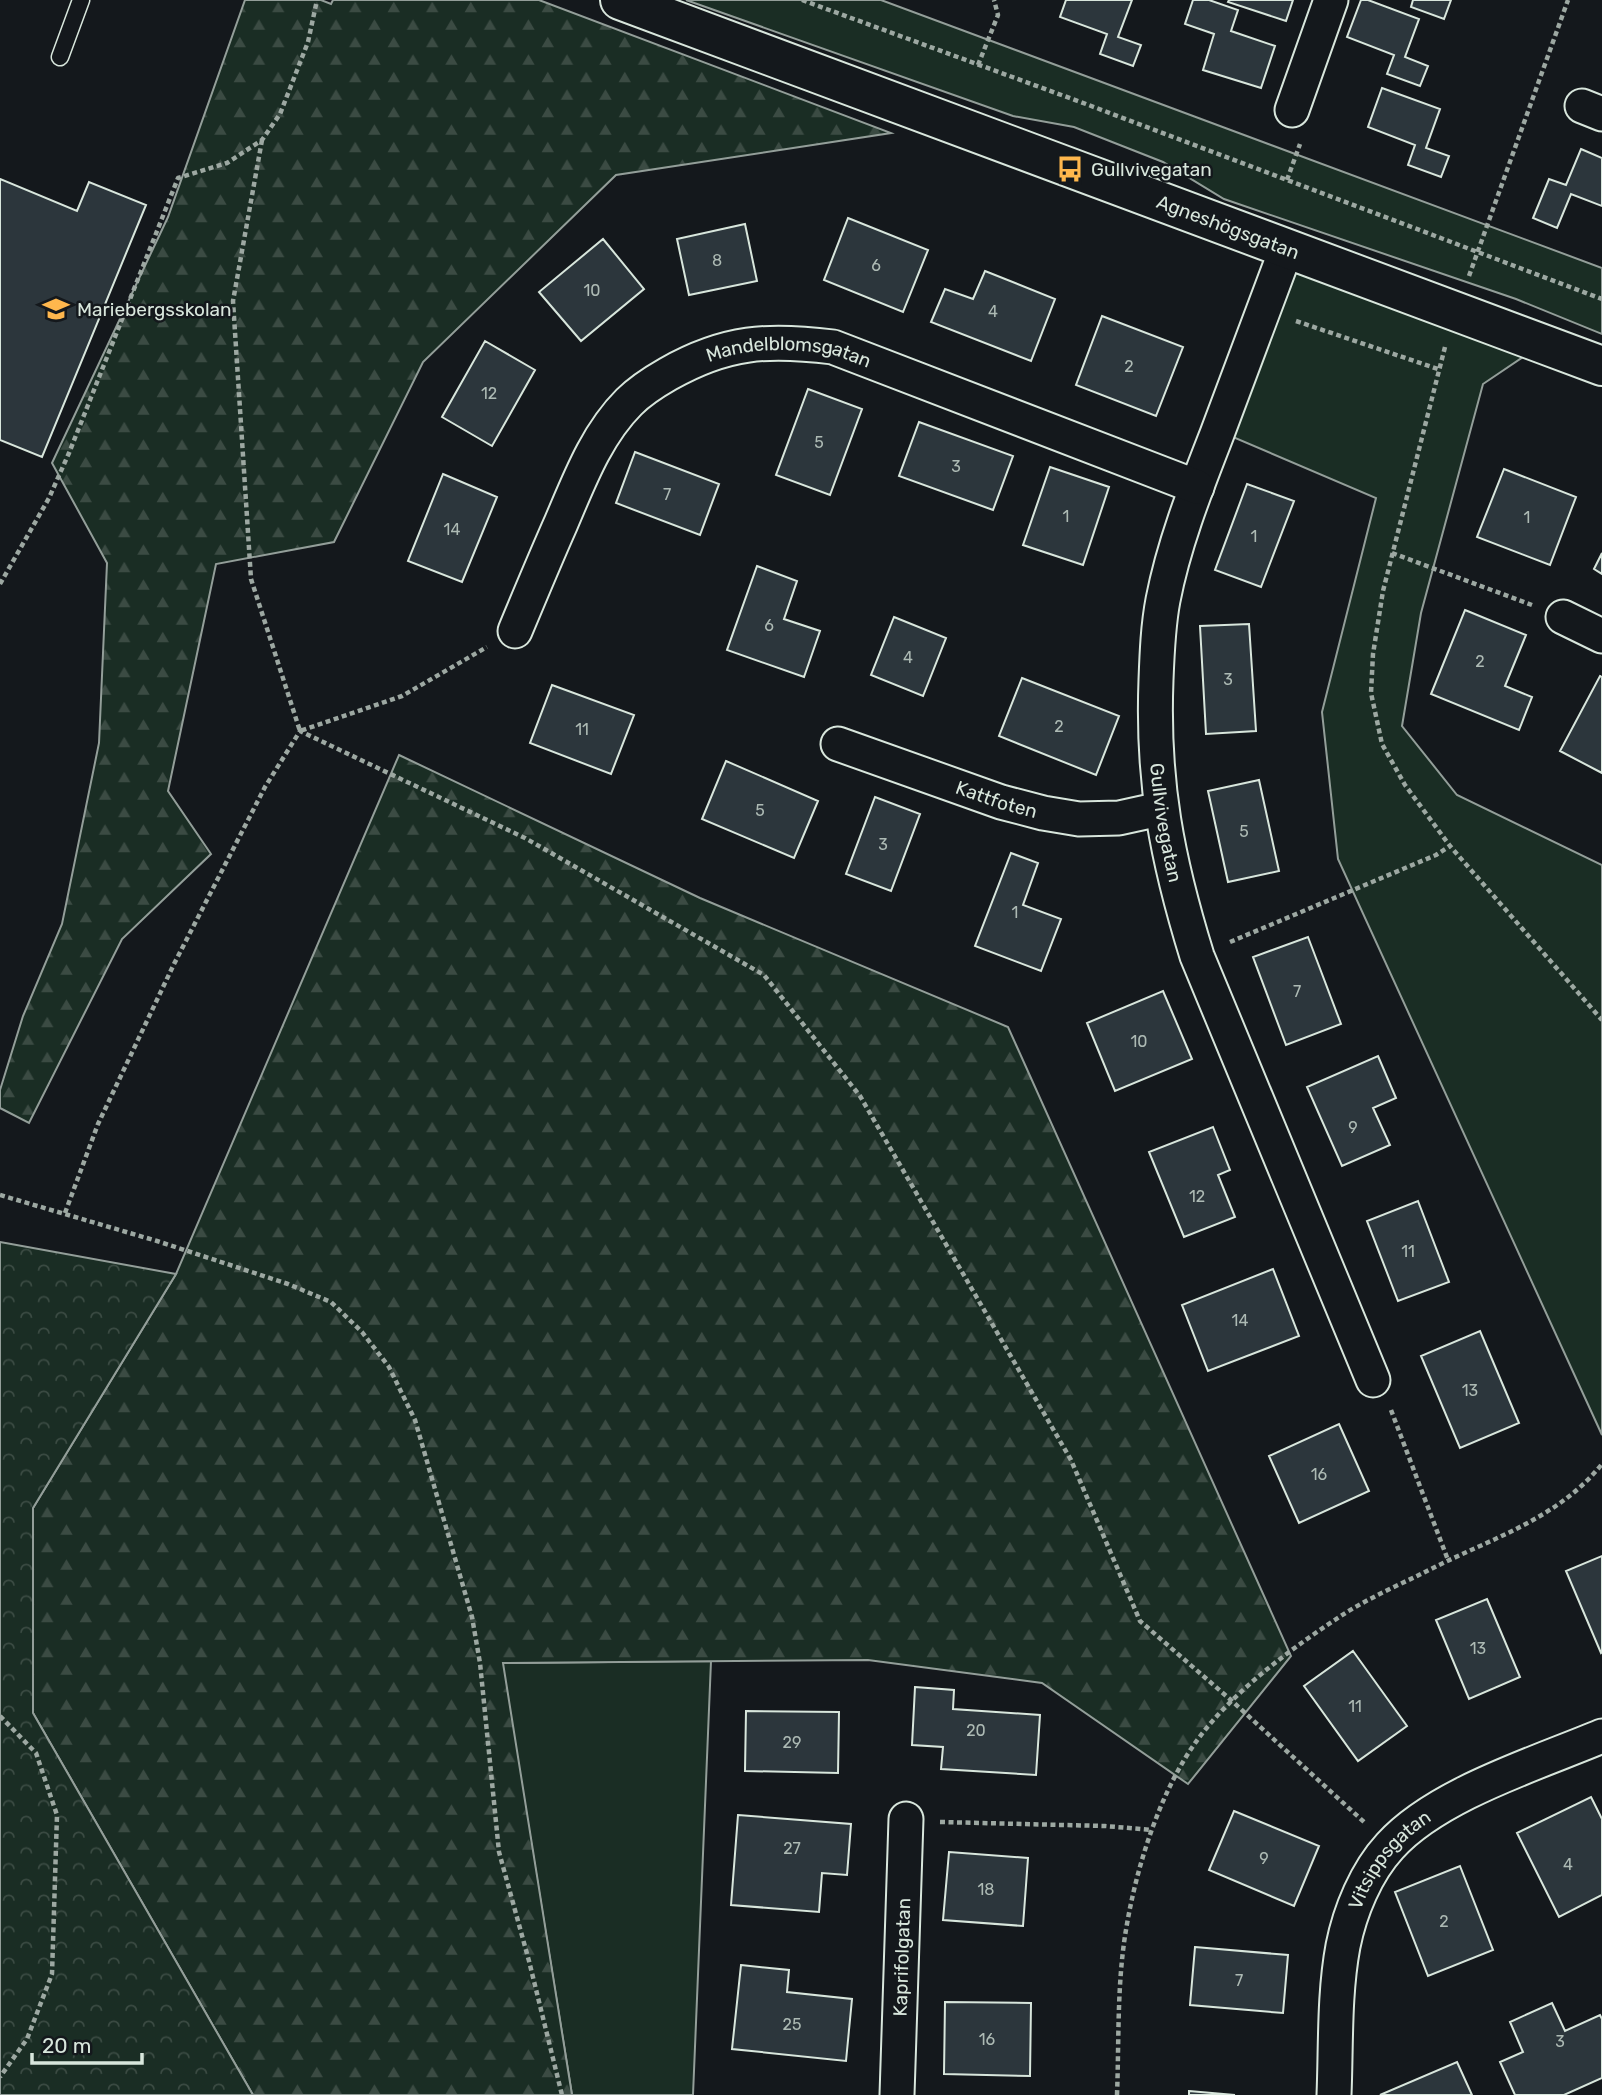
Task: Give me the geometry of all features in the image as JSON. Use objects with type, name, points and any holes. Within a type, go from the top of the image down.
[{"type":"street","name":"Agneshögsgatan","points":[[620,0],[1602,366]]},
{"type":"street","points":[[1292,110],[1331,0]]},
{"type":"street","name":"Gullvivegatan","points":[[1286,250],[1197,487],[1163,601],[1157,645],[1154,721],[1160,809],[1178,895],[1198,956],[1373,1380]]},
{"type":"street","name":"Mandelblomsgatan","points":[[515,631],[583,469],[629,401],[655,381],[693,360],[735,347],[789,341],[833,347],[1197,487]]},
{"type":"street","points":[[1563,617],[1602,636]]},
{"type":"street","name":"Kattfoten","points":[[838,744],[1001,803],[1043,813],[1079,819],[1119,818],[1160,809]]},
{"type":"street","name":"Vitsippsgatan","points":[[1334,2095],[1343,1946],[1358,1897],[1390,1846],[1418,1821],[1446,1804],[1477,1788],[1602,1736]]},
{"type":"street","name":"Kaprifolgatan","points":[[897,2095],[906,1819]]},
{"type":"lane","points":[[60,57],[82,0]]},
{"type":"path","points":[[0,584],[49,498],[69,453],[177,178],[227,163],[262,140],[280,114],[308,42],[317,0]]},
{"type":"path","points":[[802,0],[1602,299]]},
{"type":"path","points":[[978,65],[998,15],[995,0]]},
{"type":"path","points":[[1568,0],[1438,369],[1392,553],[1373,654],[1371,693],[1382,744],[1405,785],[1450,846],[1602,1020]]},
{"type":"path","points":[[262,140],[233,300],[251,579],[300,731],[525,838],[764,975],[867,1107],[1071,1460],[1140,1621],[1233,1701],[1390,1846]]},
{"type":"path","points":[[1263,310],[1438,369]]},
{"type":"path","points":[[1392,553],[1563,617]]},
{"type":"path","points":[[65,1213],[98,1124],[174,964],[265,787],[300,731],[402,696],[515,631]]},
{"type":"path","points":[[1198,956],[1436,855],[1450,846]]},
{"type":"path","points":[[0,1195],[288,1284],[331,1302],[362,1332],[389,1367],[415,1420],[472,1617],[480,1663],[499,1852],[562,2095]]},
{"type":"path","points":[[1373,1380],[1389,1404],[1448,1560]]},
{"type":"path","points":[[1117,2095],[1125,1939],[1132,1897],[1152,1830],[1186,1758],[1198,1739],[1233,1701],[1279,1660],[1349,1612],[1448,1560],[1534,1521],[1574,1493],[1602,1464]]},
{"type":"path","points":[[0,1716],[36,1753],[57,1815],[52,1974],[27,2039],[0,2077]]},
{"type":"path","points":[[906,1819],[1152,1830]]},
{"type":"green space","points":[[245,0],[321,0],[331,4],[333,0],[539,0],[891,133],[616,175],[423,362],[334,542],[216,564],[168,791],[211,854],[122,939],[29,1123],[0,1108],[0,1090],[23,1016],[62,924],[99,743],[107,563],[52,463],[168,217]]},
{"type":"green space","points":[[686,0],[881,0],[1602,268],[1602,334],[1516,299],[1224,199],[1163,162],[1074,127],[1013,116]]},
{"type":"green space","points":[[1267,255],[1529,353],[1483,384],[1421,613],[1402,726],[1457,795],[1602,865],[1602,1435],[1338,859],[1322,712],[1376,498],[1214,429]]},
{"type":"green space","points":[[399,755],[700,898],[1008,1027],[1291,1656],[1188,1784],[1042,1683],[868,1660],[503,1663],[572,2095],[253,2095],[33,1713],[33,1508],[176,1274]]},
{"type":"green space","points":[[0,1242],[176,1274],[33,1508],[33,1713],[253,2095],[0,2095]]},
{"type":"green space","points":[[711,1661],[693,2095],[572,2095],[502,1663]]},
{"type":"building","points":[[1066,0],[1132,0],[1118,37],[1141,45],[1133,66],[1100,54],[1107,34],[1060,17]]},
{"type":"building","points":[[1193,0],[1209,0],[1238,10],[1231,31],[1275,46],[1261,88],[1203,70],[1214,34],[1185,24]]},
{"type":"building","points":[[1293,0],[1286,21],[1228,2]]},
{"type":"building","points":[[1361,0],[1368,0],[1419,19],[1405,57],[1428,66],[1420,86],[1387,74],[1394,55],[1347,37]]},
{"type":"building","points":[[1413,0],[1451,0],[1444,19],[1411,7]]},
{"type":"building","points":[[1382,88],[1440,109],[1426,148],[1449,156],[1441,177],[1408,165],[1415,145],[1368,127]]},
{"type":"building","points":[[1581,149],[1602,158],[1602,206],[1571,194],[1557,228],[1533,218],[1549,179],[1566,185]]},
{"type":"building","points":[[0,179],[77,211],[89,182],[146,205],[42,457],[0,440]]},
{"type":"building","points":[[848,218],[928,250],[903,312],[824,280]]},
{"type":"building","points":[[745,224],[757,281],[689,295],[677,239]]},
{"type":"building","points":[[603,239],[644,289],[581,341],[539,292]]},
{"type":"building","points":[[985,271],[1055,299],[1031,361],[931,322],[945,289],[973,299]]},
{"type":"building","points":[[1102,316],[1183,347],[1156,416],[1076,385]]},
{"type":"building","points":[[485,341],[535,370],[492,446],[442,417]]},
{"type":"building","points":[[808,389],[862,409],[830,495],[776,475]]},
{"type":"building","points":[[919,422],[1013,456],[993,510],[899,476]]},
{"type":"building","points":[[635,452],[719,484],[700,535],[616,503]]},
{"type":"building","points":[[1050,467],[1109,487],[1083,565],[1023,545]]},
{"type":"building","points":[[1504,469],[1576,497],[1550,565],[1477,537]]},
{"type":"building","points":[[443,474],[497,497],[462,582],[408,561]]},
{"type":"building","points":[[1247,484],[1294,501],[1261,587],[1215,570]]},
{"type":"building","points":[[1602,553],[1602,574],[1594,569]]},
{"type":"building","points":[[757,566],[797,581],[784,619],[820,631],[804,677],[727,650]]},
{"type":"building","points":[[1465,610],[1526,635],[1505,686],[1532,697],[1519,730],[1431,694]]},
{"type":"building","points":[[894,617],[946,638],[923,696],[871,675]]},
{"type":"building","points":[[1249,624],[1256,731],[1206,734],[1200,626]]},
{"type":"building","points":[[1600,676],[1602,677],[1602,773],[1560,751]]},
{"type":"building","points":[[1022,678],[1119,716],[1096,775],[999,736]]},
{"type":"building","points":[[552,685],[634,715],[611,774],[530,743]]},
{"type":"building","points":[[726,761],[818,801],[794,858],[702,819]]},
{"type":"building","points":[[1259,780],[1279,871],[1228,882],[1208,791]]},
{"type":"building","points":[[875,797],[920,814],[891,891],[846,874]]},
{"type":"building","points":[[1011,853],[1038,863],[1023,905],[1061,919],[1041,971],[975,946]]},
{"type":"building","points":[[1308,937],[1341,1024],[1286,1045],[1253,957]]},
{"type":"building","points":[[1163,991],[1192,1059],[1115,1091],[1087,1023]]},
{"type":"building","points":[[1378,1056],[1396,1098],[1373,1108],[1390,1145],[1342,1166],[1307,1087]]},
{"type":"building","points":[[1213,1127],[1230,1170],[1218,1175],[1235,1217],[1184,1237],[1149,1152]]},
{"type":"building","points":[[1418,1201],[1449,1282],[1398,1301],[1367,1221]]},
{"type":"building","points":[[1273,1269],[1299,1336],[1208,1371],[1182,1305]]},
{"type":"building","points":[[1480,1331],[1519,1423],[1460,1448],[1421,1356]]},
{"type":"building","points":[[1339,1424],[1369,1491],[1299,1523],[1269,1456]]},
{"type":"building","points":[[1602,1556],[1602,1652],[1601,1653],[1566,1571]]},
{"type":"building","points":[[1487,1599],[1520,1677],[1469,1699],[1436,1620]]},
{"type":"building","points":[[1353,1651],[1407,1726],[1358,1761],[1304,1686]]},
{"type":"building","points":[[915,1687],[954,1690],[953,1709],[1040,1715],[1036,1775],[941,1769],[943,1747],[912,1745]]},
{"type":"building","points":[[746,1711],[839,1712],[838,1773],[745,1771]]},
{"type":"building","points":[[1591,1797],[1602,1819],[1602,1895],[1559,1917],[1517,1833]]},
{"type":"building","points":[[1234,1811],[1319,1846],[1294,1906],[1209,1870]]},
{"type":"building","points":[[738,1815],[851,1824],[847,1875],[822,1873],[819,1912],[731,1905]]},
{"type":"building","points":[[949,1852],[1028,1858],[1023,1926],[943,1920]]},
{"type":"building","points":[[1460,1866],[1493,1950],[1428,1976],[1395,1892]]},
{"type":"building","points":[[1195,1947],[1288,1955],[1283,2013],[1190,2005]]},
{"type":"building","points":[[741,1965],[789,1970],[787,1992],[852,1999],[846,2061],[732,2049]]},
{"type":"building","points":[[945,2002],[1031,2003],[1030,2076],[944,2074]]},
{"type":"building","points":[[1552,2003],[1565,2031],[1600,2015],[1602,2078],[1564,2095],[1515,2095],[1500,2062],[1523,2052],[1510,2022]]},
{"type":"building","points":[[1457,2062],[1472,2095],[1380,2095]]},
{"type":"building","points":[[1189,2091],[1235,2095],[1189,2095]]},
{"type":"place","name":"Gullvivegatan","points":[[1070,169]]},
{"type":"place","name":"Mariebergsskolan","points":[[56,309]]}]
